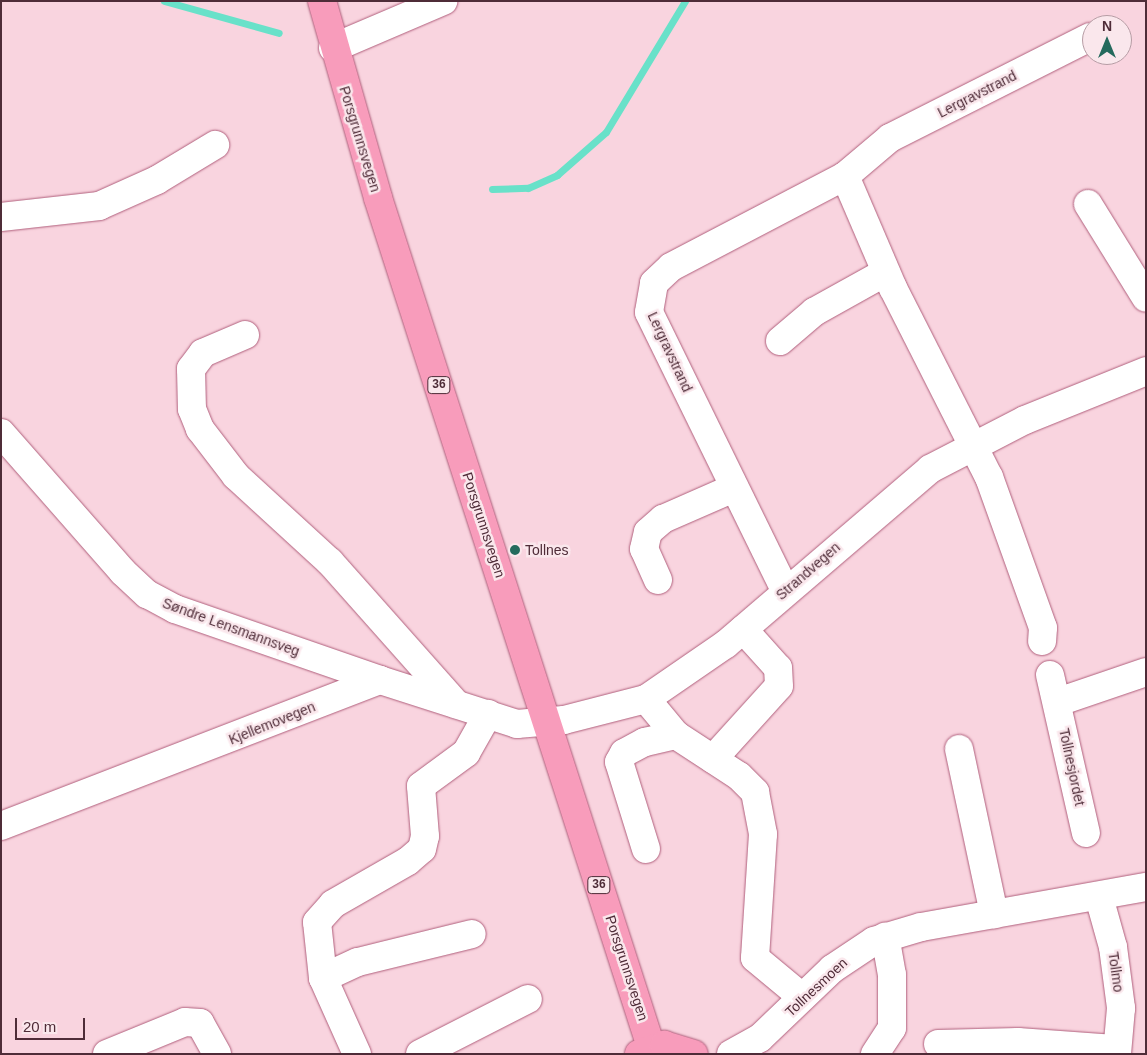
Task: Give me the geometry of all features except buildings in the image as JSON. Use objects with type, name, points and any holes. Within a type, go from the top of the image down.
[{"type":"highway","name":"Porsgrunnsvegen","points":[[322,1],[333,48],[547,722],[645,1051],[677,1046],[694,1054]]},
{"type":"street","points":[[333,48],[443,1]]},
{"type":"street","name":"Lergravstrand","points":[[784,590],[648,312],[648,296],[654,283],[670,267],[845,176],[890,138],[1082,41]]},
{"type":"street","points":[[1,217],[98,206],[157,180],[214,145]]},
{"type":"street","points":[[845,176],[890,280],[989,477],[1044,628],[1042,642]]},
{"type":"street","points":[[1088,204],[1146,298]]},
{"type":"street","points":[[780,341],[814,312],[890,280]]},
{"type":"street","points":[[245,335],[203,353],[191,369],[192,410],[200,429],[236,476],[330,562],[456,704]]},
{"type":"street","name":"Strandvegen","points":[[547,722],[646,699],[743,629],[784,590],[930,469],[972,445],[1146,371]]},
{"type":"street","name":"Søndre Lensmannsveg","points":[[1,433],[123,572],[147,594],[182,612],[380,680]]},
{"type":"street","points":[[658,580],[644,549],[648,532],[662,519],[734,488]]},
{"type":"street","points":[[713,759],[778,686],[778,668],[743,629]]},
{"type":"street","points":[[1058,702],[1146,672]]},
{"type":"street","name":"Tollnesjordet","points":[[1050,675],[1058,702],[1086,833]]},
{"type":"street","points":[[380,680],[516,724],[547,722]]},
{"type":"street","name":"Kjellemovegen","points":[[1,826],[380,680]]},
{"type":"street","points":[[646,699],[676,735],[713,759],[755,792],[764,834],[756,958],[802,997]]},
{"type":"street","points":[[356,1054],[324,978],[317,922],[333,904],[408,862],[422,849],[425,836],[421,786],[466,753],[488,714]]},
{"type":"street","points":[[646,849],[619,762],[624,753],[645,742],[676,735]]},
{"type":"street","points":[[958,749],[994,914]]},
{"type":"street","name":"Tollnesmoen","points":[[731,1054],[760,1038],[802,997],[852,954],[885,938],[994,914],[1146,887]]},
{"type":"street","name":"Tollmo","points":[[938,1044],[1018,1042],[1116,1051],[1121,1008],[1113,947],[1099,896]]},
{"type":"street","points":[[324,978],[358,962],[472,934]]},
{"type":"street","points":[[875,1054],[892,1028],[892,975],[885,938]]},
{"type":"street","points":[[420,1054],[528,999]]},
{"type":"street","points":[[107,1054],[185,1022],[200,1023],[217,1054]]},
{"type":"waterway","points":[[164,1],[279,33]]},
{"type":"waterway","points":[[492,189],[528,188],[557,175],[606,132],[685,1]]},
{"type":"place","name":"Tollnes","points":[[515,550]]}]
